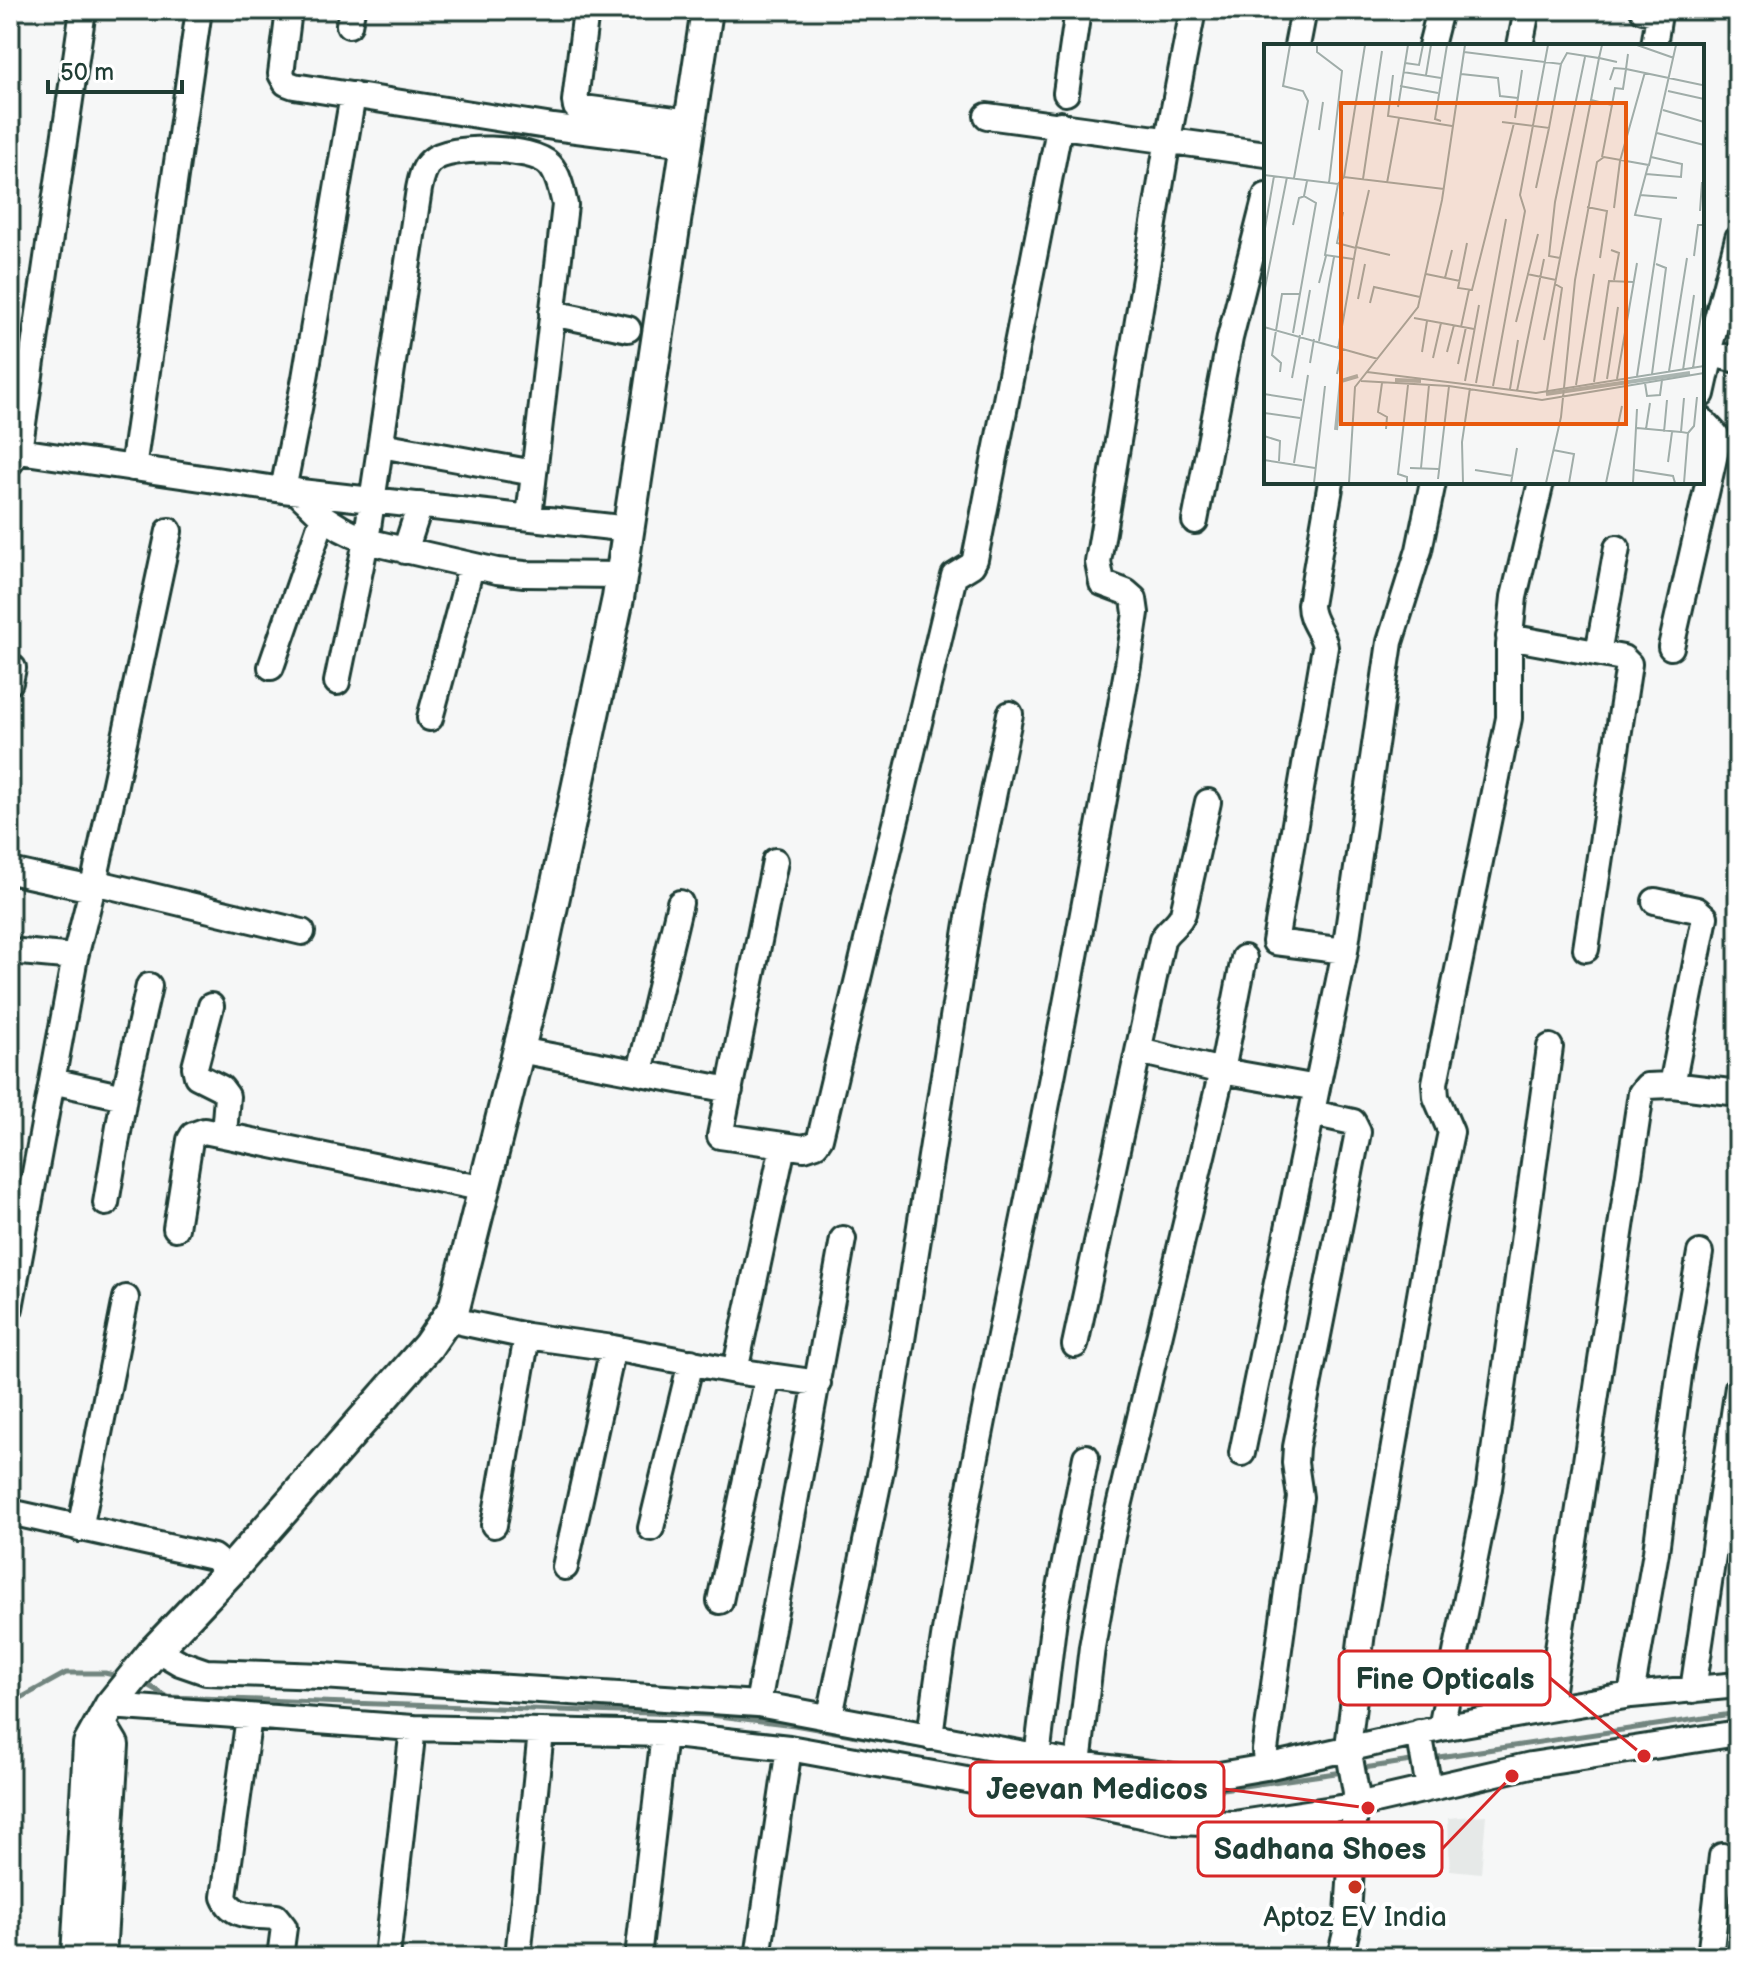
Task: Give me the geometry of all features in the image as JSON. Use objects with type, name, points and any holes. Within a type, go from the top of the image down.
[{"type":"main road","points":[[77,1957],[89,1744],[126,1687],[428,1346],[454,1308],[519,1050],[622,575],[707,10]]},
{"type":"main road","points":[[100,1957],[113,1745],[126,1687]]},
{"type":"street","points":[[83,10],[14,457],[133,468],[289,490],[629,529]]},
{"type":"street","points":[[133,468],[199,10]]},
{"type":"street","points":[[289,10],[281,57],[283,79],[294,86],[553,127],[688,133]]},
{"type":"street","points":[[586,10],[576,107],[688,133]]},
{"type":"street","points":[[1066,93],[1078,10]]},
{"type":"street","points":[[930,1737],[945,1626],[1067,1006],[1136,613],[1134,599],[1126,592],[1102,583],[1098,562],[1168,139],[1193,10]]},
{"type":"street","points":[[1297,44],[1304,10]]},
{"type":"street","points":[[1432,44],[1440,10]]},
{"type":"street","points":[[1520,44],[1527,10]]},
{"type":"street","points":[[1654,11],[1654,44]]},
{"type":"street","points":[[289,490],[353,95]]},
{"type":"street","points":[[987,116],[1264,154]]},
{"type":"street","points":[[775,861],[720,1136],[811,1147],[820,1138],[954,576],[972,565],[975,559],[1060,124]]},
{"type":"street","points":[[337,682],[373,499],[419,189],[428,163],[454,150],[533,155],[551,166],[565,205],[529,517]]},
{"type":"street","points":[[1195,521],[1230,338],[1264,204]]},
{"type":"street","points":[[1704,378],[1707,353],[1738,238]]},
{"type":"street","points":[[552,313],[628,329]]},
{"type":"street","points":[[1707,353],[1738,360]]},
{"type":"street","points":[[1671,647],[1717,445],[1716,435],[1704,422]]},
{"type":"street","points":[[381,445],[534,473]]},
{"type":"street","points":[[1331,484],[1310,605],[1312,620],[1324,638],[1325,647],[1275,942],[1345,951]]},
{"type":"street","points":[[1242,1453],[1345,951],[1390,642],[1419,550],[1433,484]]},
{"type":"street","points":[[1340,1957],[1347,1929],[1354,1799],[1349,1753],[1362,1632],[1451,1132],[1436,1097],[1435,1083],[1509,718],[1509,637],[1514,597],[1541,484]]},
{"type":"street","points":[[289,490],[323,517],[366,541],[405,551],[471,567],[524,574],[622,575]]},
{"type":"street","points":[[405,551],[420,505]]},
{"type":"street","points":[[271,667],[323,517]]},
{"type":"street","points":[[10,1308],[75,957],[169,531]]},
{"type":"street","points":[[1598,653],[1617,548]]},
{"type":"street","points":[[430,718],[471,567]]},
{"type":"street","points":[[1509,637],[1623,658],[1630,668],[1586,949]]},
{"type":"street","points":[[830,1716],[883,1460],[971,904],[1010,714]]},
{"type":"street","points":[[1075,1345],[1162,940],[1166,932],[1180,922],[1183,913],[1208,802]]},
{"type":"street","points":[[10,871],[93,885],[302,932]]},
{"type":"street","points":[[1655,901],[1697,910],[1705,917],[1672,1085]]},
{"type":"street","points":[[640,1072],[680,903]]},
{"type":"street","points":[[10,951],[75,957]]},
{"type":"street","points":[[1078,1764],[1092,1647],[1112,1536],[1222,1071],[1244,958]]},
{"type":"street","points":[[106,1203],[124,1097],[149,986]]},
{"type":"street","points":[[211,1006],[195,1067],[197,1076],[221,1088],[227,1096],[224,1134]]},
{"type":"street","points":[[1428,1781],[1427,1734],[1489,1488],[1550,1047]]},
{"type":"street","points":[[519,1050],[730,1090]]},
{"type":"street","points":[[1139,1051],[1222,1071],[1317,1088]]},
{"type":"street","points":[[52,1081],[124,1097]]},
{"type":"street","points":[[1549,1709],[1639,1100],[1647,1086],[1672,1085],[1738,1093]]},
{"type":"street","points":[[1266,1767],[1265,1750],[1300,1497],[1296,1447],[1358,1132],[1353,1122],[1312,1113]]},
{"type":"street","points":[[176,1228],[190,1140],[198,1132],[204,1131],[485,1189]]},
{"type":"street","points":[[735,1371],[783,1146]]},
{"type":"street","points":[[758,1704],[843,1239]]},
{"type":"street","points":[[1631,1695],[1656,1552],[1680,1368],[1700,1253]]},
{"type":"street","points":[[80,1529],[126,1298]]},
{"type":"street","points":[[447,1319],[527,1336],[818,1383]]},
{"type":"street","points":[[494,1525],[527,1336]]},
{"type":"street","points":[[565,1567],[613,1348]]},
{"type":"street","points":[[651,1528],[691,1362]]},
{"type":"street","points":[[720,1601],[768,1376]]},
{"type":"street","points":[[1693,1690],[1738,1387]]},
{"type":"street","points":[[1037,1757],[1054,1618],[1086,1457]]},
{"type":"street","points":[[10,1512],[213,1557],[230,1571]]},
{"type":"street","points":[[126,1687],[180,1663],[206,1672],[322,1676],[758,1704],[1037,1757],[1196,1779],[1349,1753],[1549,1709],[1631,1695],[1738,1685]]},
{"type":"street","points":[[126,1687],[249,1717],[413,1728],[664,1734],[789,1748],[1022,1790],[1175,1822],[1234,1824],[1428,1781],[1738,1733]]},
{"type":"street","points":[[249,1717],[224,1897],[228,1905],[239,1913],[276,1917],[284,1927],[280,1957]]},
{"type":"street","points":[[387,1957],[413,1728]]},
{"type":"street","points":[[518,1957],[541,1732]]},
{"type":"street","points":[[638,1957],[664,1734]]},
{"type":"street","points":[[758,1957],[789,1748]]},
{"type":"street","points":[[1710,1957],[1722,1856]]},
{"type":"shaded area","points":[[1486,1815],[1481,1873],[1450,1870],[1448,1818]]},
{"type":"waterway","points":[[10,1704],[66,1673],[105,1673],[121,1677]]},
{"type":"waterway","points":[[142,1682],[168,1697],[711,1715],[794,1725],[973,1756]]},
{"type":"waterway","points":[[1432,1758],[1738,1713]]},
{"type":"waterway","points":[[1357,1769],[1418,1760]]},
{"type":"waterway","points":[[1081,1776],[1181,1795],[1343,1772]]},
{"type":"place","name":"Fine Opticals","points":[[1644,1756]]},
{"type":"place","name":"Sadhana Shoes","points":[[1512,1776]]},
{"type":"place","name":"Jeevan Medicos","points":[[1368,1808]]},
{"type":"place","name":"Aptoz EV India","points":[[1355,1887]]}]
